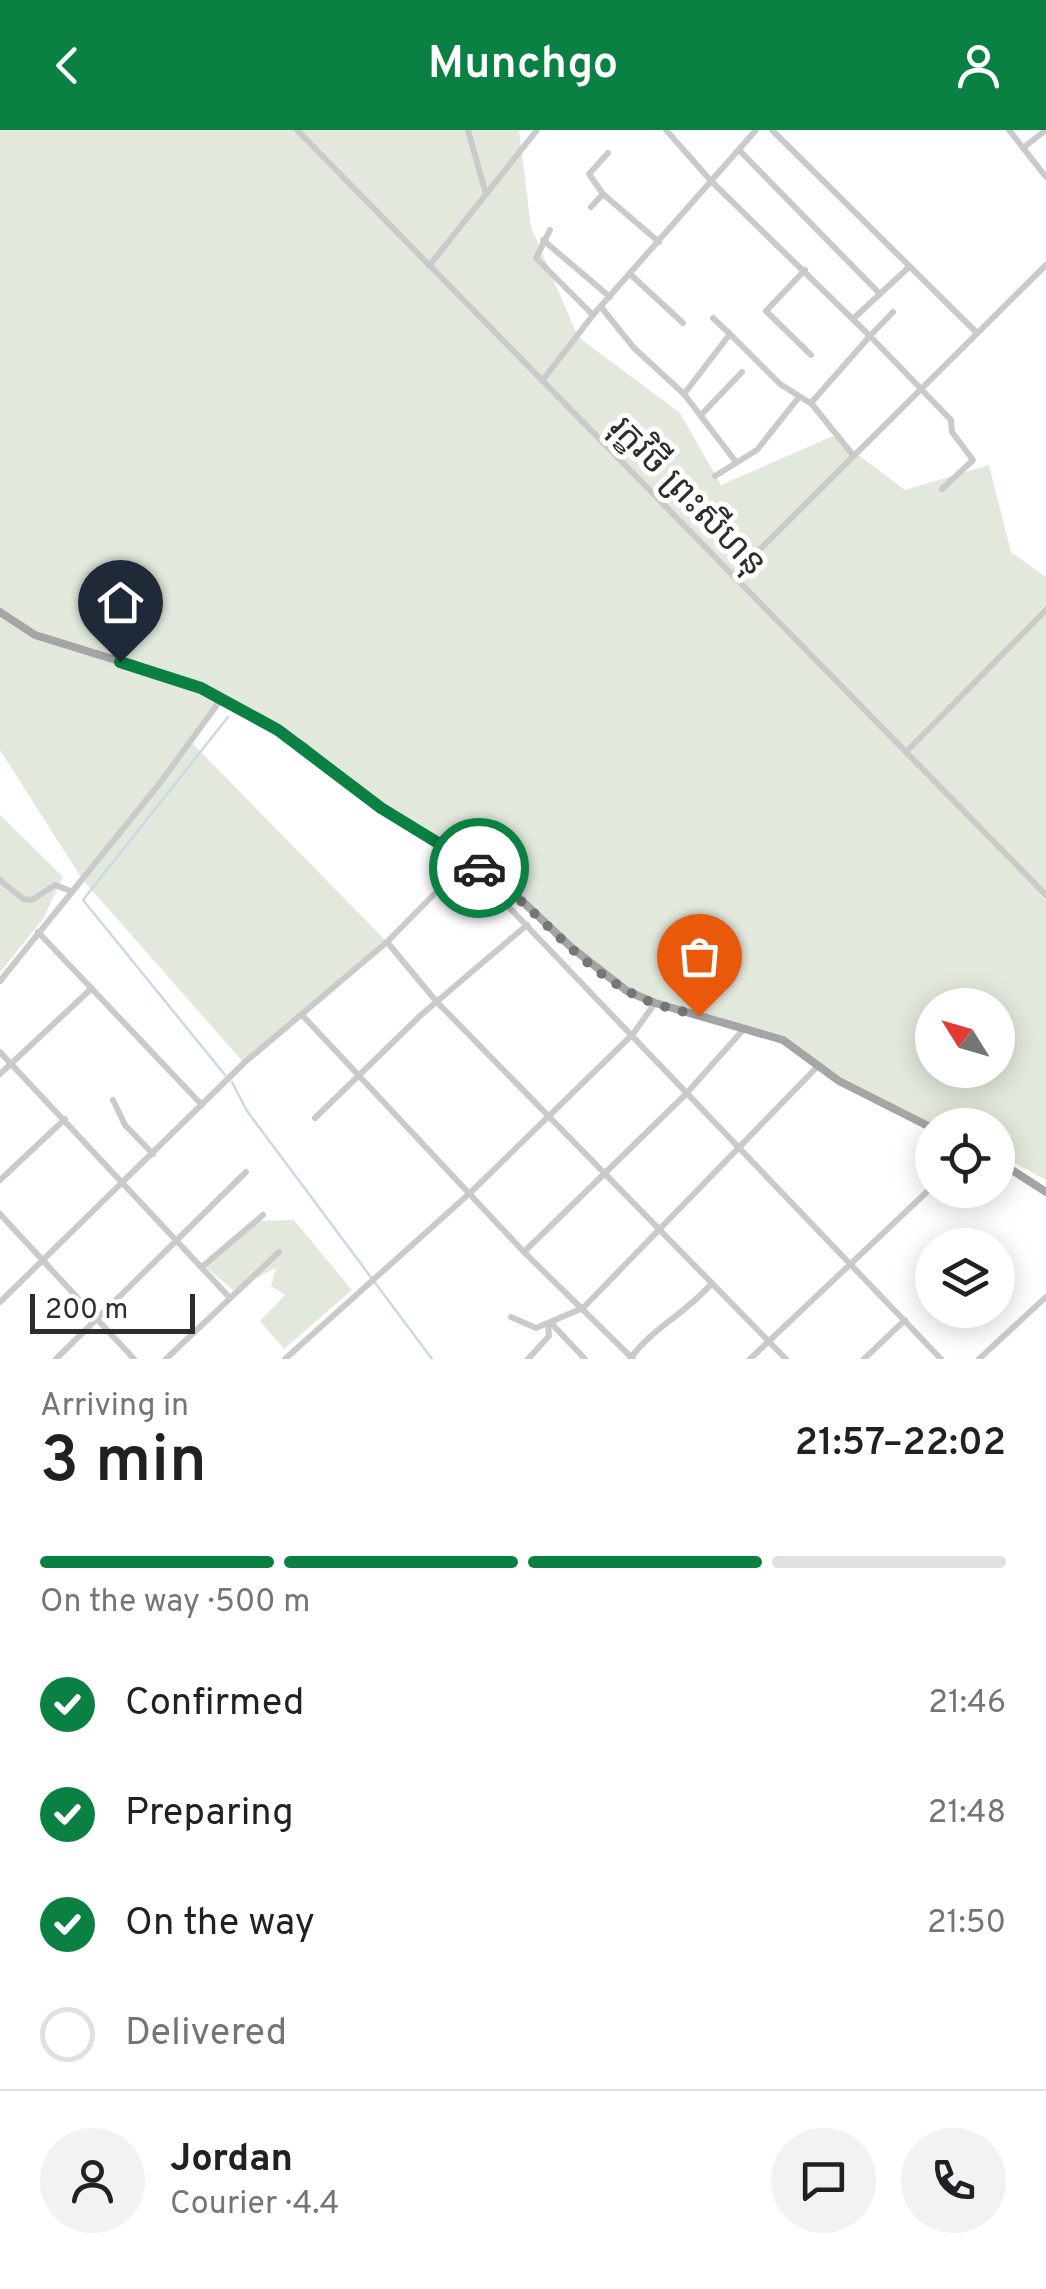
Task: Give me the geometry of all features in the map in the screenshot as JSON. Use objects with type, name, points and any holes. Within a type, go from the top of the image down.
[{"type":"main road","points":[[0,612],[35,635],[174,678],[222,698],[302,745],[381,808],[464,863],[504,884],[627,990],[655,1004],[784,1040],[867,1097],[915,1120]]},
{"type":"main road","points":[[1015,1172],[1046,1192]]},
{"type":"street","name":"រុក្ខវិថី ព្រះសីហនុ","points":[[297,130],[1046,894]]},
{"type":"street","points":[[468,130],[486,194]]},
{"type":"street","points":[[429,266],[537,130]]},
{"type":"street","points":[[666,130],[712,182],[805,270],[952,422],[952,432],[973,460],[942,489]]},
{"type":"street","points":[[542,381],[600,306],[756,130]]},
{"type":"street","points":[[772,130],[977,333]]},
{"type":"street","points":[[1009,130],[1046,176]]},
{"type":"street","points":[[1023,148],[1046,130]]},
{"type":"street","points":[[740,151],[878,292]]},
{"type":"street","points":[[608,153],[589,174],[604,194],[659,242]]},
{"type":"street","points":[[592,208],[604,194]]},
{"type":"street","points":[[550,230],[542,240],[536,260],[593,316]]},
{"type":"street","points":[[542,240],[610,298]]},
{"type":"street","points":[[733,576],[1046,266]]},
{"type":"street","points":[[853,319],[878,292],[887,290],[910,267]]},
{"type":"street","points":[[805,270],[766,311],[811,355]]},
{"type":"street","points":[[630,274],[682,322]]},
{"type":"street","points":[[600,306],[634,348],[684,394],[736,462]]},
{"type":"street","points":[[811,403],[893,312]]},
{"type":"street","points":[[713,318],[799,397],[811,403],[853,456]]},
{"type":"street","points":[[684,394],[730,334]]},
{"type":"street","points":[[701,414],[742,372]]},
{"type":"street","points":[[714,476],[763,445],[799,397]]},
{"type":"street","points":[[906,752],[1046,610]]},
{"type":"street","points":[[0,980],[222,698]]},
{"type":"street","points":[[0,1302],[202,1105],[387,942],[464,863],[633,1034],[685,1095],[941,1359]]},
{"type":"street","points":[[0,880],[23,898],[32,900],[56,885],[72,892]]},
{"type":"street","points":[[315,1118],[436,1001],[530,928],[545,922]]},
{"type":"street","points":[[38,932],[202,1105]]},
{"type":"street","points":[[387,942],[436,1001],[786,1359]]},
{"type":"street","points":[[0,1074],[92,988]]},
{"type":"street","points":[[291,1357],[360,1290],[470,1194],[633,1034],[655,1004]]},
{"type":"street","points":[[303,1016],[524,1252],[631,1358],[681,1311],[692,1306],[712,1283]]},
{"type":"street","points":[[524,1252],[685,1095],[745,1028]]},
{"type":"street","points":[[0,1052],[230,1298]]},
{"type":"street","points":[[511,1317],[523,1326],[550,1324],[582,1308],[818,1066]]},
{"type":"street","points":[[113,1100],[125,1125],[153,1154]]},
{"type":"street","points":[[0,1180],[65,1119]]},
{"type":"street","points":[[56,1359],[246,1172]]},
{"type":"street","points":[[750,1359],[915,1203]]},
{"type":"street","points":[[0,1214],[134,1359]]},
{"type":"street","points":[[203,1266],[263,1215]]},
{"type":"street","points":[[166,1359],[279,1252]]},
{"type":"street","points":[[978,1359],[1046,1297]]},
{"type":"street","points":[[864,1359],[904,1320]]},
{"type":"street","points":[[528,1359],[549,1336],[550,1324]]},
{"type":"street","points":[[550,1324],[585,1359]]},
{"type":"shaded area","points":[[0,130],[519,130],[531,227],[578,337],[680,413],[721,485],[833,436],[905,490],[989,465],[1011,552],[1046,577],[1046,1180],[1015,1163],[1015,1108],[915,1108],[915,1118],[867,1097],[797,1048],[640,998],[572,948],[504,884],[381,808],[332,767],[222,698],[192,743],[387,942],[244,1063],[82,879],[0,750]]},
{"type":"shaded area","points":[[0,815],[63,877],[43,919],[0,972]]},
{"type":"shaded area","points":[[294,1220],[352,1290],[284,1349],[260,1321],[285,1295],[271,1286],[276,1268],[233,1290],[206,1267],[259,1221]]},
{"type":"waterway","points":[[225,1075],[83,900],[228,717]]},
{"type":"waterway","points":[[232,1082],[247,1111],[432,1359]]},
{"type":"way so far","points":[[479,868],[504,884],[572,948],[627,990],[655,1004],[699,1016]]},
{"type":"route","points":[[120,662],[201,688],[278,730],[381,808],[479,868]]}]
